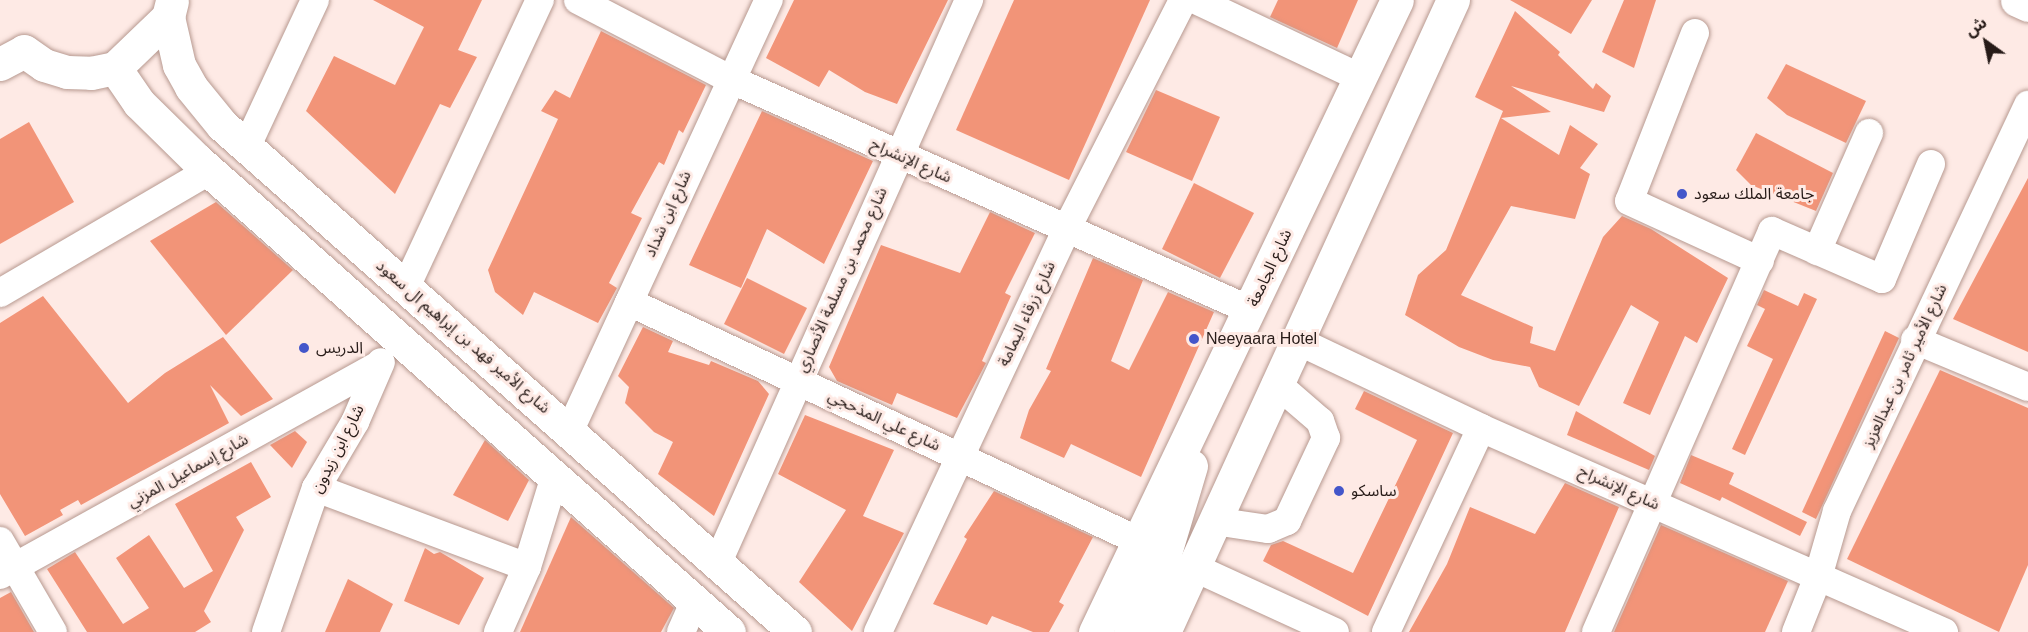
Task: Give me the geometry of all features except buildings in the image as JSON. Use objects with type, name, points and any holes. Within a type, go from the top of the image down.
[{"type":"main road","name":"شارع الجامعة","points":[[1095,632],[1396,0]]},
{"type":"main road","points":[[1164,632],[1453,0]]},
{"type":"main road","points":[[2017,0],[2028,5]]},
{"type":"main road","name":"شارع الأمير فهد بن إبراهيم ال سعود","points":[[170,9],[179,65],[191,87],[246,148],[570,430],[795,632]]},
{"type":"main road","name":"شارع الأمير فهد بن إبراهيم ال سعود","points":[[115,68],[170,9]]},
{"type":"main road","points":[[12,58],[44,64],[67,72],[91,73],[115,68],[139,103],[209,171],[400,344],[729,632]]},
{"type":"main road","points":[[1130,632],[1175,526],[1199,417]]},
{"type":"street","points":[[246,148],[315,0]]},
{"type":"street","points":[[405,286],[540,0]]},
{"type":"street","name":"شارع الإنشراح","points":[[578,0],[730,79],[1250,310]]},
{"type":"street","name":"شارع ابن شداد","points":[[570,430],[730,79],[769,0]]},
{"type":"street","name":"شارع محمد بن مسلمة الأنصاري","points":[[718,562],[897,155],[969,0]]},
{"type":"street","name":"شارع زرقاء اليمامة","points":[[879,632],[1067,228],[1183,0]]},
{"type":"street","points":[[1196,0],[1359,77]]},
{"type":"street","points":[[1695,33],[1629,201],[1761,261]]},
{"type":"street","name":"شارع الأمير ثامر بن عبدالعزيز","points":[[1796,632],[1818,577],[1837,511],[1915,340],[2028,105]]},
{"type":"street","points":[[1817,251],[1869,133]]},
{"type":"street","points":[[1596,632],[1761,261],[1772,231],[1882,279],[1931,164]]},
{"type":"street","points":[[0,293],[209,171]]},
{"type":"street","name":"شارع علي المذحجي","points":[[629,302],[1139,541]]},
{"type":"street","name":"شارع الإنشراح","points":[[1296,340],[1481,428],[1654,502],[1944,632]]},
{"type":"street","points":[[1915,340],[2028,387]]},
{"type":"street","name":"شارع ابن زيدون","points":[[266,632],[316,488],[355,422],[377,366],[400,344]]},
{"type":"street","name":"شارع إسماعيل المزني","points":[[7,571],[377,366]]},
{"type":"street","points":[[1214,521],[1268,529],[1287,521],[1326,438],[1320,421],[1276,383]]},
{"type":"street","points":[[1386,632],[1481,428]]},
{"type":"street","points":[[498,632],[527,567],[554,479]]},
{"type":"street","points":[[316,488],[527,567]]},
{"type":"street","points":[[0,541],[7,571],[53,632]]},
{"type":"street","points":[[1193,567],[1335,632]]},
{"type":"street","points":[[681,632],[694,603]]},
{"type":"place","name":"جامعة الملك سعود","points":[[1682,194]]},
{"type":"place","name":"Neeyaara Hotel","points":[[1194,339]]},
{"type":"place","name":"الدريس","points":[[304,348]]},
{"type":"place","name":"ساسكو","points":[[1339,491]]}]
